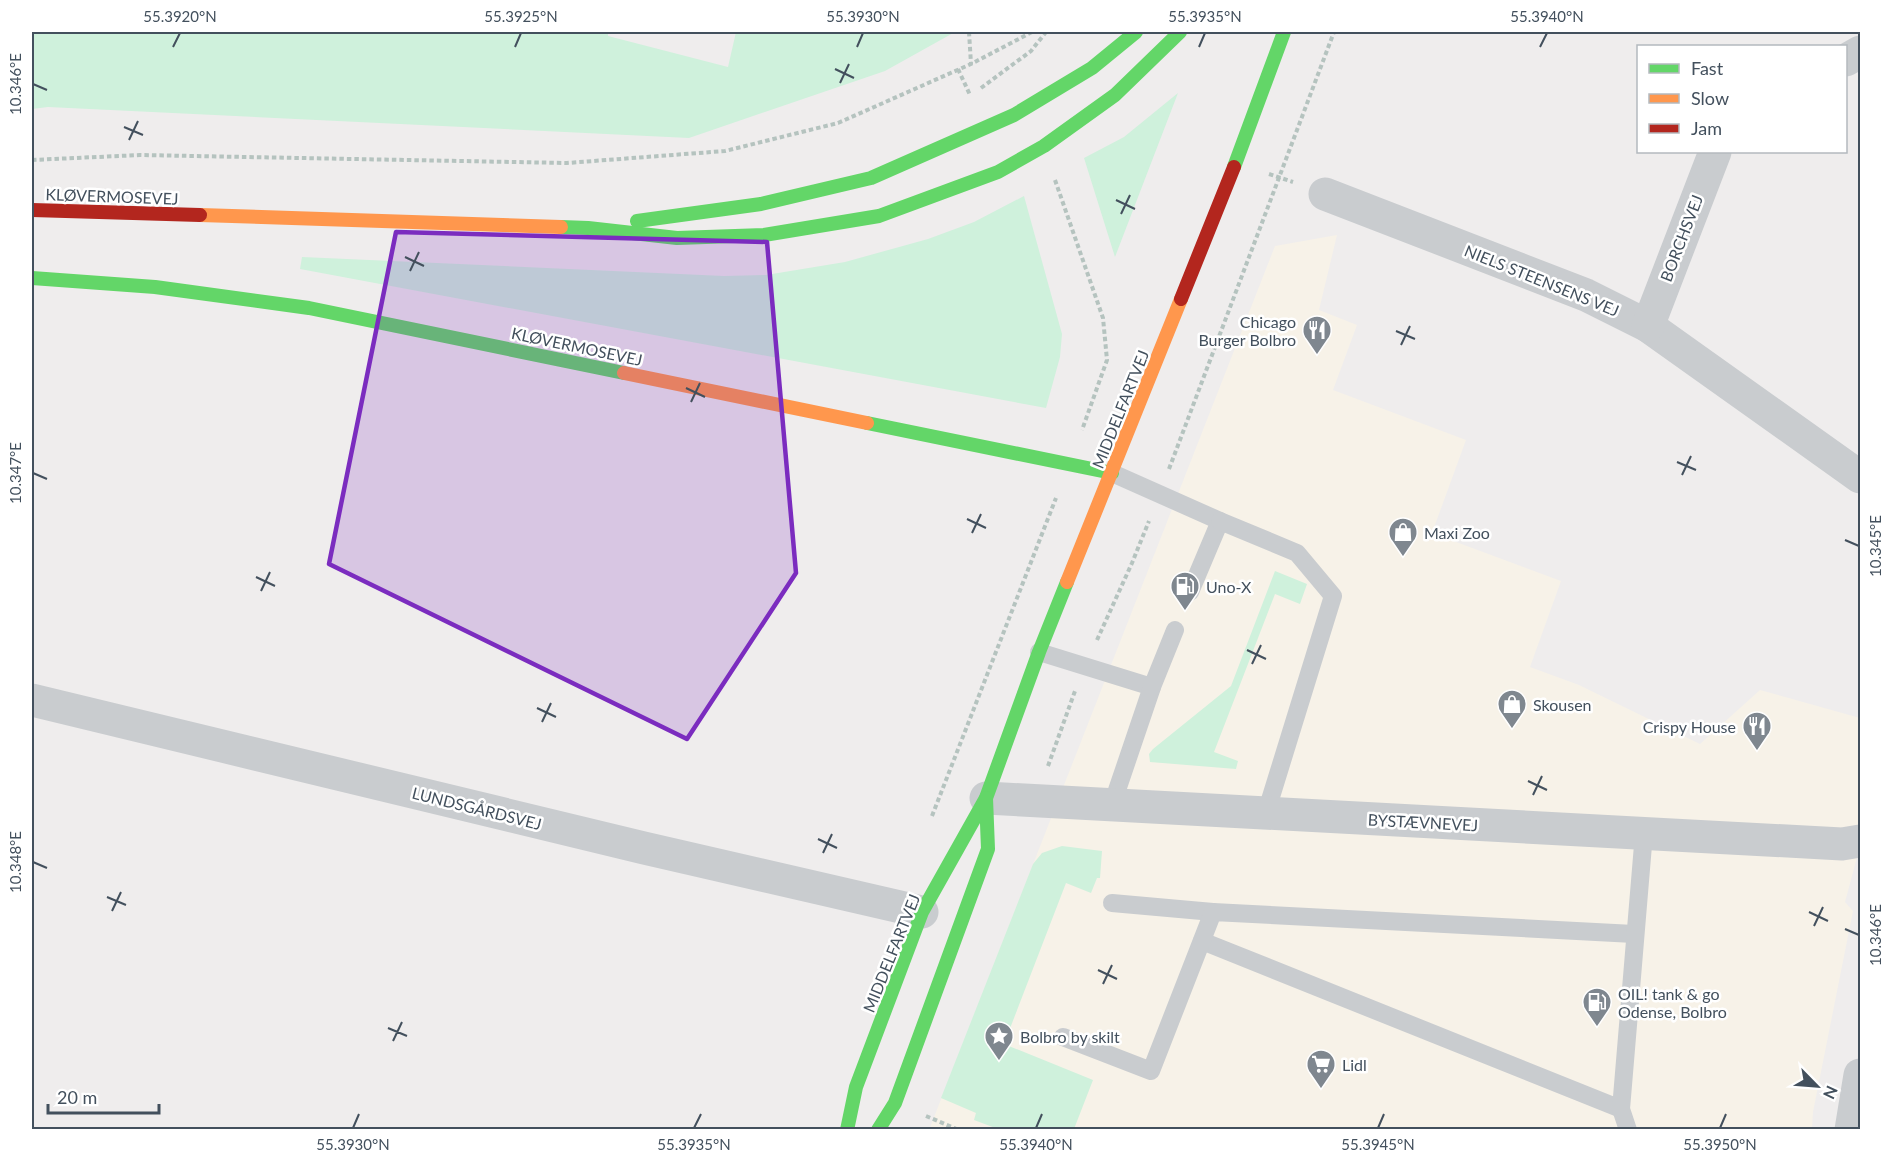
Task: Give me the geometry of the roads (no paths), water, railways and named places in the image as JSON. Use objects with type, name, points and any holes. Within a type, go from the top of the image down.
[{"type":"main road","name":"KLØVERMOSEVEJ","points":[[588,228],[761,204],[870,178],[1014,115],[1092,68],[1136,32]]},
{"type":"main road","name":"KLØVERMOSEVEJ","points":[[32,210],[588,228],[677,238],[764,235],[879,216],[998,172],[1044,146],[1115,95],[1180,32]]},
{"type":"main road","name":"MIDDELFARTVEJ","points":[[847,1130],[856,1087],[922,912],[986,798],[1039,652],[1236,162],[1284,32]]},
{"type":"main road","name":"KLØVERMOSEVEJ","points":[[32,278],[155,287],[309,308],[1112,473]]},
{"type":"main road","name":"MIDDELFARTVEJ","points":[[878,1130],[895,1103],[988,849],[986,798]]},
{"type":"street","name":"BORCHSVEJ","points":[[1648,326],[1715,153]]},
{"type":"street","name":"NIELS STEENSENS VEJ","points":[[1325,194],[1586,295],[1648,326],[1860,477]]},
{"type":"street","name":"LUNDSGÅRDSVEJ","points":[[32,700],[611,840],[922,912]]},
{"type":"street","name":"BYSTÆVNEVEJ","points":[[986,798],[1842,844],[1860,841]]},
{"type":"street","points":[[1851,1130],[1860,1075]]},
{"type":"lane","points":[[1112,473],[1297,553],[1333,596],[1266,813]]},
{"type":"lane","points":[[1190,592],[1220,520]]},
{"type":"lane","points":[[1112,805],[1152,687],[1175,630]]},
{"type":"lane","points":[[1039,652],[1152,687]]},
{"type":"lane","points":[[1628,1130],[1621,1109],[1644,833]]},
{"type":"lane","points":[[1112,903],[1213,912],[1634,934]]},
{"type":"lane","points":[[1063,1037],[1151,1071],[1213,912]]},
{"type":"lane","points":[[1202,941],[1621,1109]]},
{"type":"place","name":"Chicago Burger Bolbro","points":[[1317,356]]},
{"type":"place","name":"Maxi Zoo","points":[[1403,558]]},
{"type":"place","name":"Uno-X","points":[[1185,612]]},
{"type":"place","name":"Skousen","points":[[1512,730]]},
{"type":"place","name":"Crispy House","points":[[1757,752]]},
{"type":"place","name":"OIL! tank & go Odense, Bolbro","points":[[1597,1028]]},
{"type":"place","name":"Bolbro by skilt","points":[[999,1062]]},
{"type":"place","name":"Lidl","points":[[1321,1090]]}]
